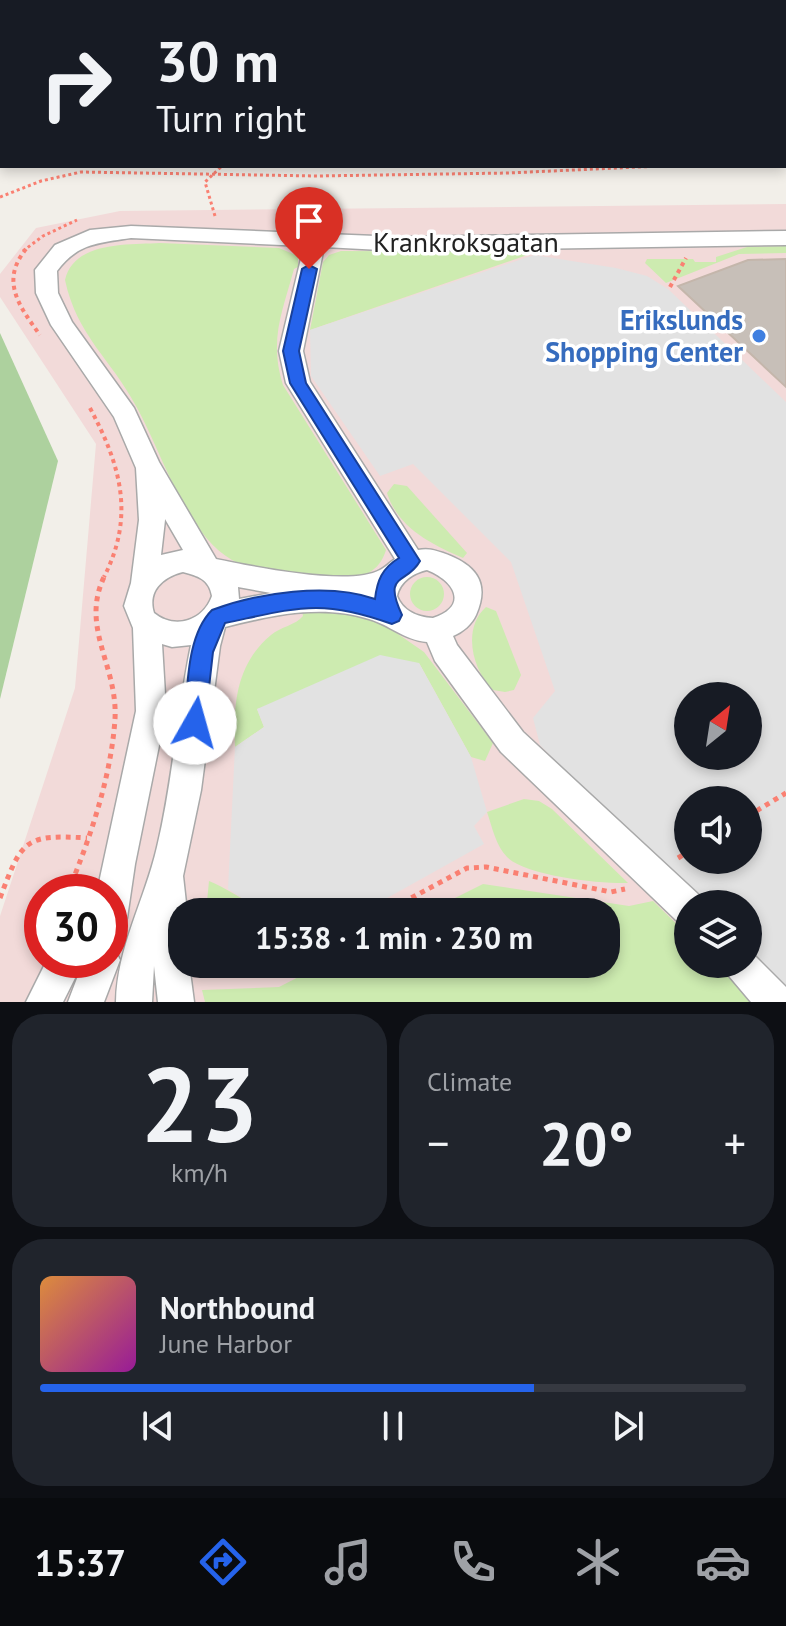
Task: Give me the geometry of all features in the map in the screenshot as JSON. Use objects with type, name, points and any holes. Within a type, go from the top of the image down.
[{"type":"street","name":"Krankroksgatan","points":[[147,464],[125,414],[52,307],[45,282],[51,261],[75,242],[120,232],[400,244],[786,238]]},
{"type":"street","points":[[315,242],[291,351],[298,383],[411,561]]},
{"type":"street","points":[[134,1002],[136,967],[142,941],[169,869],[186,784],[203,652],[226,600],[226,584],[211,567],[147,464]]},
{"type":"street","points":[[147,464],[152,520],[144,582],[137,597],[139,613],[147,626],[161,634],[179,636],[196,632],[215,619],[308,598],[335,598],[369,605],[392,615],[412,629],[437,631],[454,624],[466,613],[470,598],[468,584],[459,571],[445,562],[428,559],[411,561],[396,569],[387,581],[384,598],[392,615]]},
{"type":"street","points":[[144,582],[161,567],[183,561],[271,582],[340,587],[387,581]]},
{"type":"street","points":[[111,874],[151,711],[147,626]]},
{"type":"street","points":[[437,631],[445,652],[512,742],[674,895]]},
{"type":"street","points":[[169,869],[176,1002]]},
{"type":"street","points":[[44,1002],[57,978]]},
{"type":"street","points":[[86,1002],[95,978]]},
{"type":"street","points":[[754,978],[775,1002]]},
{"type":"path","points":[[218,222],[209,204],[205,182],[220,168]]},
{"type":"path","points":[[0,197],[41,181],[81,172],[508,173],[617,168]]},
{"type":"path","points":[[44,341],[18,305],[9,286],[10,274],[20,256],[37,238],[88,217]]},
{"type":"path","points":[[670,287],[688,256]]},
{"type":"path","points":[[74,874],[112,748],[115,724],[113,680],[94,616],[95,597],[116,552],[122,530],[121,494],[114,461],[105,435],[84,399]]},
{"type":"path","points":[[762,808],[786,793]]},
{"type":"path","points":[[0,898],[14,861],[28,841],[43,834],[87,838]]},
{"type":"path","points":[[411,898],[467,868],[486,867],[611,892],[624,890],[652,874]]},
{"type":"shaded area","points":[[786,204],[786,1002],[0,1002],[0,916],[75,688],[96,444],[0,297],[0,274],[36,228],[120,211]]},
{"type":"shaded area","points":[[534,255],[647,276],[668,289],[786,402],[786,998],[762,973],[762,890],[681,890],[540,745],[533,718],[555,691],[511,562],[413,464],[380,476],[311,376],[310,330]]},
{"type":"shaded area","points":[[380,655],[419,663],[471,757],[487,812],[474,826],[484,844],[387,898],[242,898],[228,889],[235,747],[264,727],[257,709]]},
{"type":"green space","points":[[160,243],[279,248],[298,256],[298,267],[294,269],[279,327],[279,369],[283,385],[386,550],[370,572],[355,578],[336,580],[254,569],[232,560],[215,548],[188,512],[136,406],[78,317],[65,280],[70,267],[91,252],[118,245]]},
{"type":"green space","points":[[786,246],[786,253],[739,254],[666,283],[645,263],[647,259],[716,262],[716,257],[747,247]]},
{"type":"green space","points":[[341,251],[536,252],[310,330],[323,262],[329,255]]},
{"type":"green space","points":[[0,333],[58,461],[0,699]]},
{"type":"green space","points":[[394,484],[407,486],[467,553],[463,558],[428,541],[407,525],[387,493]]},
{"type":"green space","points":[[427,577],[439,582],[444,594],[439,606],[427,611],[415,606],[410,594],[415,582]]},
{"type":"green space","points":[[346,607],[382,623],[424,652],[493,743],[485,761],[471,757],[419,663],[257,709],[264,727],[235,747],[239,686],[259,646],[275,632],[300,619],[302,610]]},
{"type":"green space","points":[[486,607],[496,611],[521,675],[514,690],[493,690],[475,660],[474,626]]},
{"type":"green space","points":[[524,799],[539,801],[552,809],[628,883],[547,874],[517,864],[507,857],[497,842],[487,812]]},
{"type":"green space","points":[[209,881],[242,898],[207,898]]},
{"type":"green space","points":[[483,884],[576,898],[455,898]]},
{"type":"green space","points":[[653,901],[674,921],[674,978],[731,978],[754,1002],[205,1002],[202,990],[279,987],[297,978],[620,978],[620,905]]},
{"type":"building","name":"Erikslunds Shopping Center","points":[[786,259],[786,387],[678,286],[748,260]]},
{"type":"place","name":"Erikslunds Shopping Center","points":[[759,336]]},
{"type":"route","points":[[195,723],[203,652],[212,623],[219,616],[308,598],[335,598],[369,605],[392,615],[384,598],[387,581],[396,569],[411,561],[298,383],[291,351],[309,269]]}]
